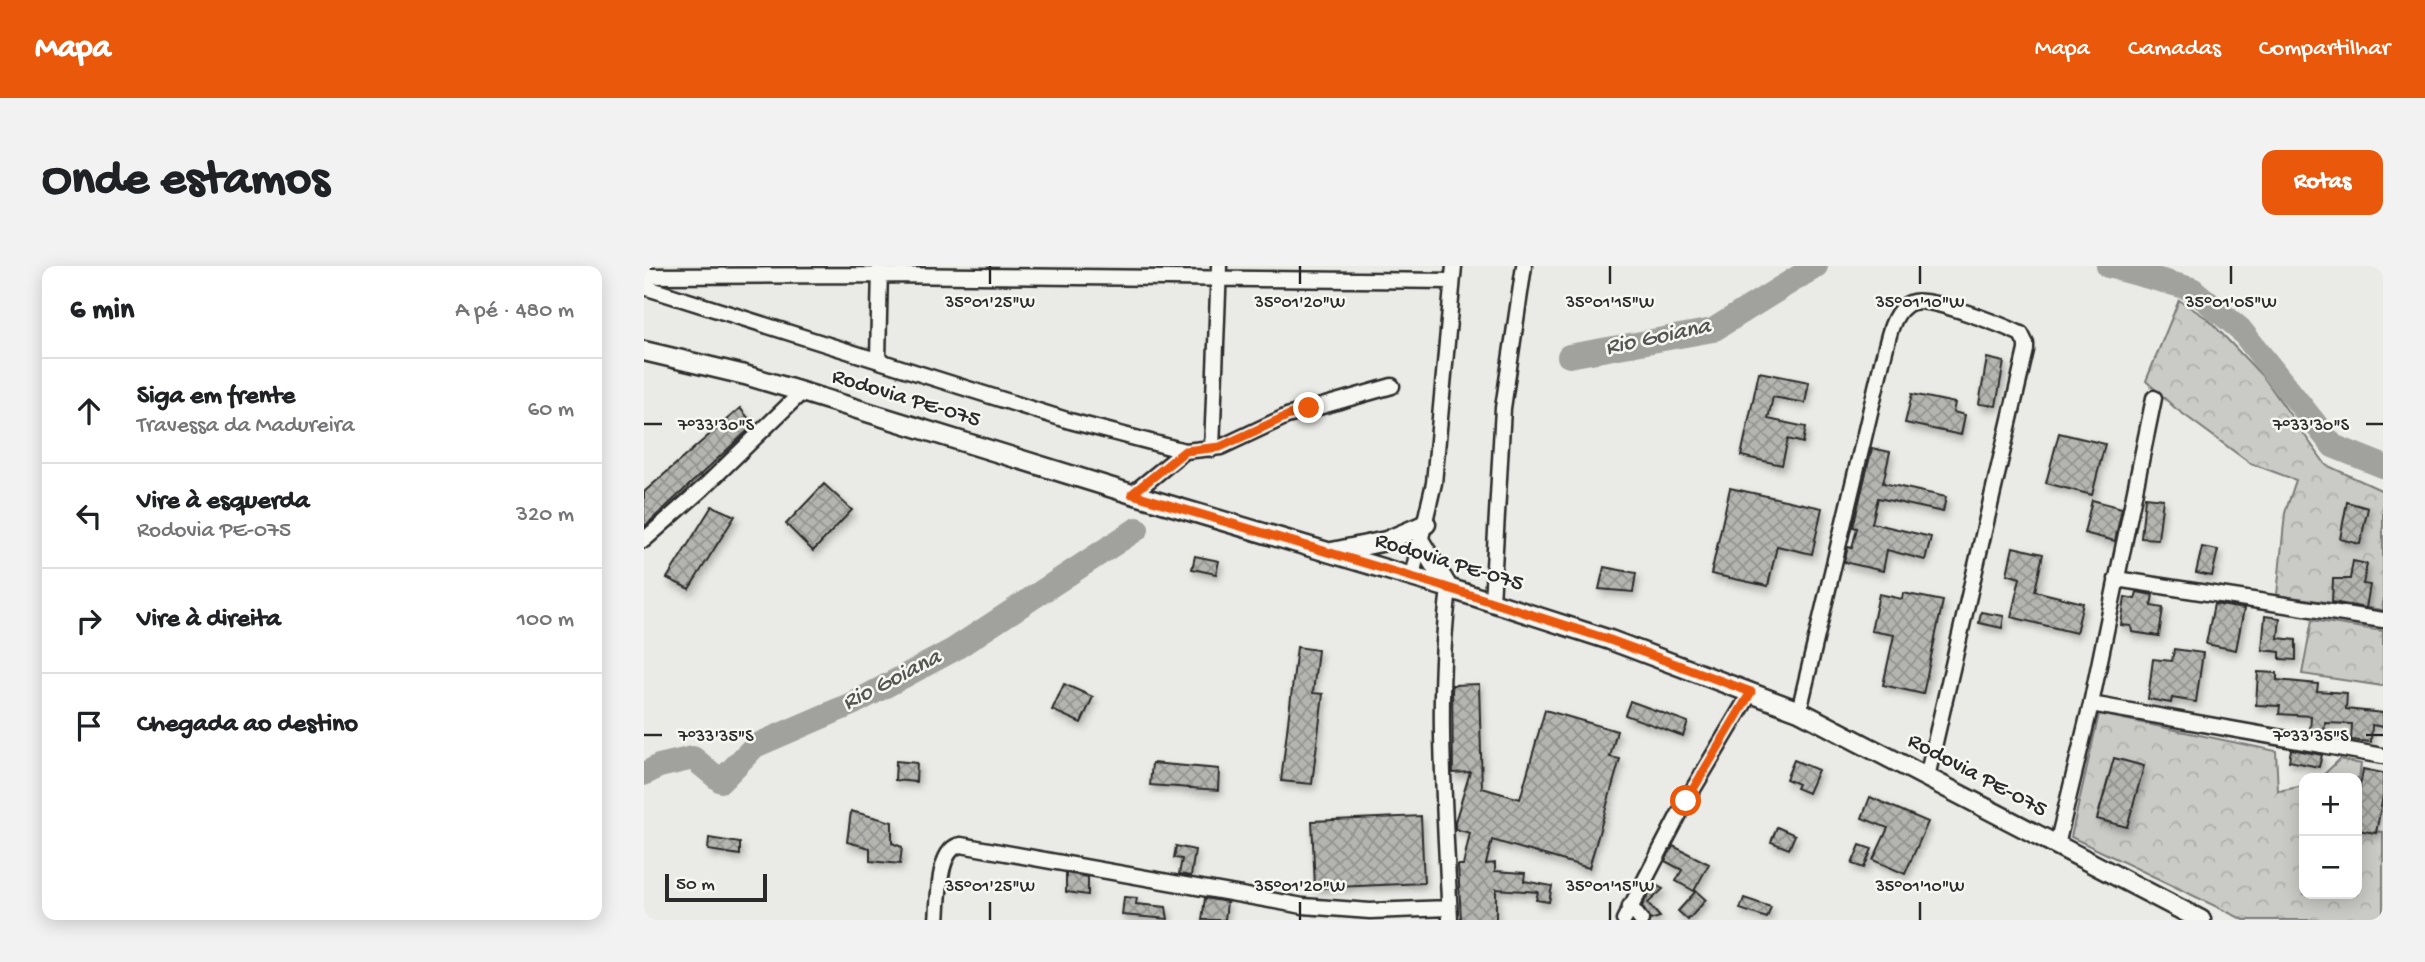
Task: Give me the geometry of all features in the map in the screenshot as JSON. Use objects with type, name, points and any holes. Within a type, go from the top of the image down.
[{"type":"main road","name":"Rodovia PE-075","points":[[644,351],[745,375],[802,392],[1132,494],[1412,576],[1610,640],[1799,711],[2200,920]]},
{"type":"main road","points":[[1329,552],[1386,541],[1426,524]]},
{"type":"main road","points":[[1421,543],[1449,589]]},
{"type":"street","points":[[1492,602],[1503,408],[1524,266]]},
{"type":"street","points":[[878,360],[880,271]]},
{"type":"street","points":[[644,276],[880,271],[1453,274],[1434,483],[1412,576]]},
{"type":"street","points":[[1212,449],[1219,272]]},
{"type":"street","points":[[644,287],[1070,421],[1185,451],[1220,447],[1287,416],[1392,386]]},
{"type":"street","points":[[1799,711],[1882,362],[1894,321],[1901,309],[1912,302],[1928,303],[1992,321],[2021,334],[2026,344],[2025,350],[1927,777]]},
{"type":"street","points":[[644,540],[703,488],[802,392]]},
{"type":"street","points":[[2057,845],[2091,704],[2154,398]]},
{"type":"street","points":[[1132,494],[1185,451]]},
{"type":"street","points":[[2116,579],[2383,620]]},
{"type":"street","points":[[937,920],[943,864],[947,853],[961,845],[1303,906],[1449,914],[1442,704],[1449,589]]},
{"type":"street","points":[[1642,920],[1627,913],[1686,801],[1751,692]]},
{"type":"street","points":[[2091,704],[2383,756]]},
{"type":"green space","points":[[2179,300],[2208,319],[2264,378],[2326,465],[2383,491],[2383,610],[2277,595],[2285,513],[2296,480],[2250,463],[2175,408],[2146,381]]},
{"type":"green space","points":[[2312,620],[2383,631],[2383,686],[2302,674]]},
{"type":"green space","points":[[2099,714],[2276,751],[2278,791],[2299,787],[2299,899],[2362,899],[2362,830],[2383,832],[2383,920],[2244,920],[2071,837]]},
{"type":"green space","points":[[2340,759],[2361,764],[2360,773],[2325,773]]},
{"type":"building","points":[[1987,358],[2004,362],[1996,406],[1979,404]]},
{"type":"building","points":[[1759,372],[1809,382],[1805,403],[1773,397],[1768,419],[1806,427],[1803,443],[1788,439],[1782,465],[1741,456]]},
{"type":"building","points":[[1912,394],[1955,403],[1953,412],[1965,415],[1961,435],[1905,423]]},
{"type":"building","points":[[740,408],[754,425],[644,527],[644,492]]},
{"type":"building","points":[[2059,433],[2105,444],[2092,495],[2046,483]]},
{"type":"building","points":[[1872,448],[1890,452],[1883,483],[1946,497],[1943,512],[1878,498],[1872,523],[1931,537],[1925,560],[1887,550],[1883,571],[1844,562],[1848,547],[1852,548],[1857,528],[1853,527]]},
{"type":"building","points":[[824,484],[852,510],[813,551],[786,524]]},
{"type":"building","points":[[1730,488],[1822,508],[1812,554],[1777,546],[1768,586],[1711,574]]},
{"type":"building","points":[[2145,497],[2163,499],[2158,539],[2141,538]]},
{"type":"building","points":[[2092,500],[2122,508],[2115,541],[2084,533]]},
{"type":"building","points":[[2347,502],[2368,508],[2360,544],[2340,539]]},
{"type":"building","points":[[712,506],[735,516],[689,589],[667,578]]},
{"type":"building","points":[[2013,547],[2043,554],[2035,591],[2083,603],[2076,633],[2011,617],[2020,578],[2007,574]]},
{"type":"building","points":[[2202,547],[2218,550],[2212,576],[2196,573]]},
{"type":"building","points":[[1195,556],[1219,561],[1216,574],[1192,569]]},
{"type":"building","points":[[2353,561],[2367,564],[2363,584],[2370,585],[2366,608],[2332,602],[2333,579],[2350,579]]},
{"type":"building","points":[[1604,567],[1636,573],[1633,592],[1599,589]]},
{"type":"building","points":[[2137,592],[2153,595],[2151,606],[2163,608],[2159,636],[2132,632],[2131,626],[2121,625],[2125,597],[2135,599]]},
{"type":"building","points":[[1903,593],[1943,601],[1923,694],[1883,685],[1894,635],[1871,631],[1879,594],[1902,599]]},
{"type":"building","points":[[2214,604],[2244,609],[2236,650],[2206,644]]},
{"type":"building","points":[[1981,612],[2004,616],[2002,628],[1979,623]]},
{"type":"building","points":[[2265,616],[2280,618],[2278,638],[2296,640],[2296,660],[2280,659],[2280,652],[2262,650]]},
{"type":"building","points":[[1297,647],[1318,650],[1313,693],[1323,694],[1312,784],[1281,781]]},
{"type":"building","points":[[2174,649],[2203,653],[2196,702],[2172,698],[2171,703],[2148,699],[2153,659],[2172,661]]},
{"type":"building","points":[[2258,672],[2277,673],[2277,680],[2318,684],[2317,691],[2347,693],[2346,709],[2383,713],[2383,727],[2372,725],[2371,742],[2351,740],[2352,724],[2325,723],[2324,735],[2310,733],[2311,716],[2279,714],[2280,706],[2256,705]]},
{"type":"building","points":[[1064,684],[1093,697],[1081,723],[1052,710]]},
{"type":"building","points":[[1479,684],[1482,788],[1520,799],[1545,710],[1617,731],[1610,757],[1620,759],[1589,868],[1492,840],[1486,864],[1495,863],[1495,871],[1525,873],[1524,881],[1552,886],[1549,902],[1536,900],[1538,892],[1496,889],[1496,920],[1461,920],[1458,865],[1463,865],[1470,833],[1455,829],[1455,822],[1470,772],[1453,773],[1452,685]]},
{"type":"building","points":[[1630,701],[1688,722],[1683,736],[1625,715]]},
{"type":"building","points":[[2291,749],[2322,755],[2319,767],[2289,761]]},
{"type":"building","points":[[2114,758],[2144,766],[2127,827],[2097,819]]},
{"type":"building","points":[[1794,760],[1818,770],[1808,793],[1796,788],[1798,784],[1786,779]]},
{"type":"building","points":[[896,761],[917,763],[916,782],[895,780]]},
{"type":"building","points":[[1152,763],[1219,769],[1218,790],[1150,785]]},
{"type":"building","points":[[2363,769],[2383,773],[2383,796],[2376,833],[2362,831]]},
{"type":"building","points":[[1870,797],[1928,822],[1905,874],[1873,860],[1888,828],[1862,818]]},
{"type":"building","points":[[851,811],[892,822],[892,843],[902,847],[900,864],[870,861],[870,848],[847,842]]},
{"type":"building","points":[[1421,816],[1424,883],[1315,888],[1312,821]]},
{"type":"building","points":[[1777,827],[1795,835],[1789,849],[1771,842]]},
{"type":"building","points":[[709,838],[740,843],[740,855],[708,850]]},
{"type":"building","points":[[1860,845],[1872,849],[1864,868],[1852,864]]},
{"type":"building","points":[[1176,846],[1195,850],[1191,876],[1179,874],[1182,859],[1174,858]]},
{"type":"building","points":[[1673,846],[1709,864],[1694,891],[1676,881],[1682,870],[1665,861]]},
{"type":"building","points":[[1066,873],[1088,877],[1088,895],[1066,892]]},
{"type":"building","points":[[1654,884],[1663,889],[1648,903],[1660,917],[1650,920],[1642,906]]},
{"type":"building","points":[[1696,891],[1706,900],[1688,920],[1678,911]]},
{"type":"building","points":[[1124,897],[1137,898],[1136,904],[1166,907],[1168,919],[1122,915]]},
{"type":"building","points":[[1205,898],[1227,902],[1225,920],[1202,920]]},
{"type":"building","points":[[1744,898],[1771,907],[1767,918],[1740,909]]},
{"type":"waterway","name":"Rio Goiana","points":[[1569,356],[1713,330],[1816,266]]},
{"type":"waterway","name":"Rio Goiana","points":[[2108,266],[2192,289],[2240,329],[2333,446],[2383,466]]},
{"type":"waterway","name":"Rio Goiana","points":[[644,774],[659,766],[693,758],[721,781],[755,746],[854,703],[953,650],[1137,529]]},
{"type":"route","points":[[1309,408],[1220,447],[1185,451],[1132,494],[1442,586],[1610,640],[1751,692],[1686,801]]}]
